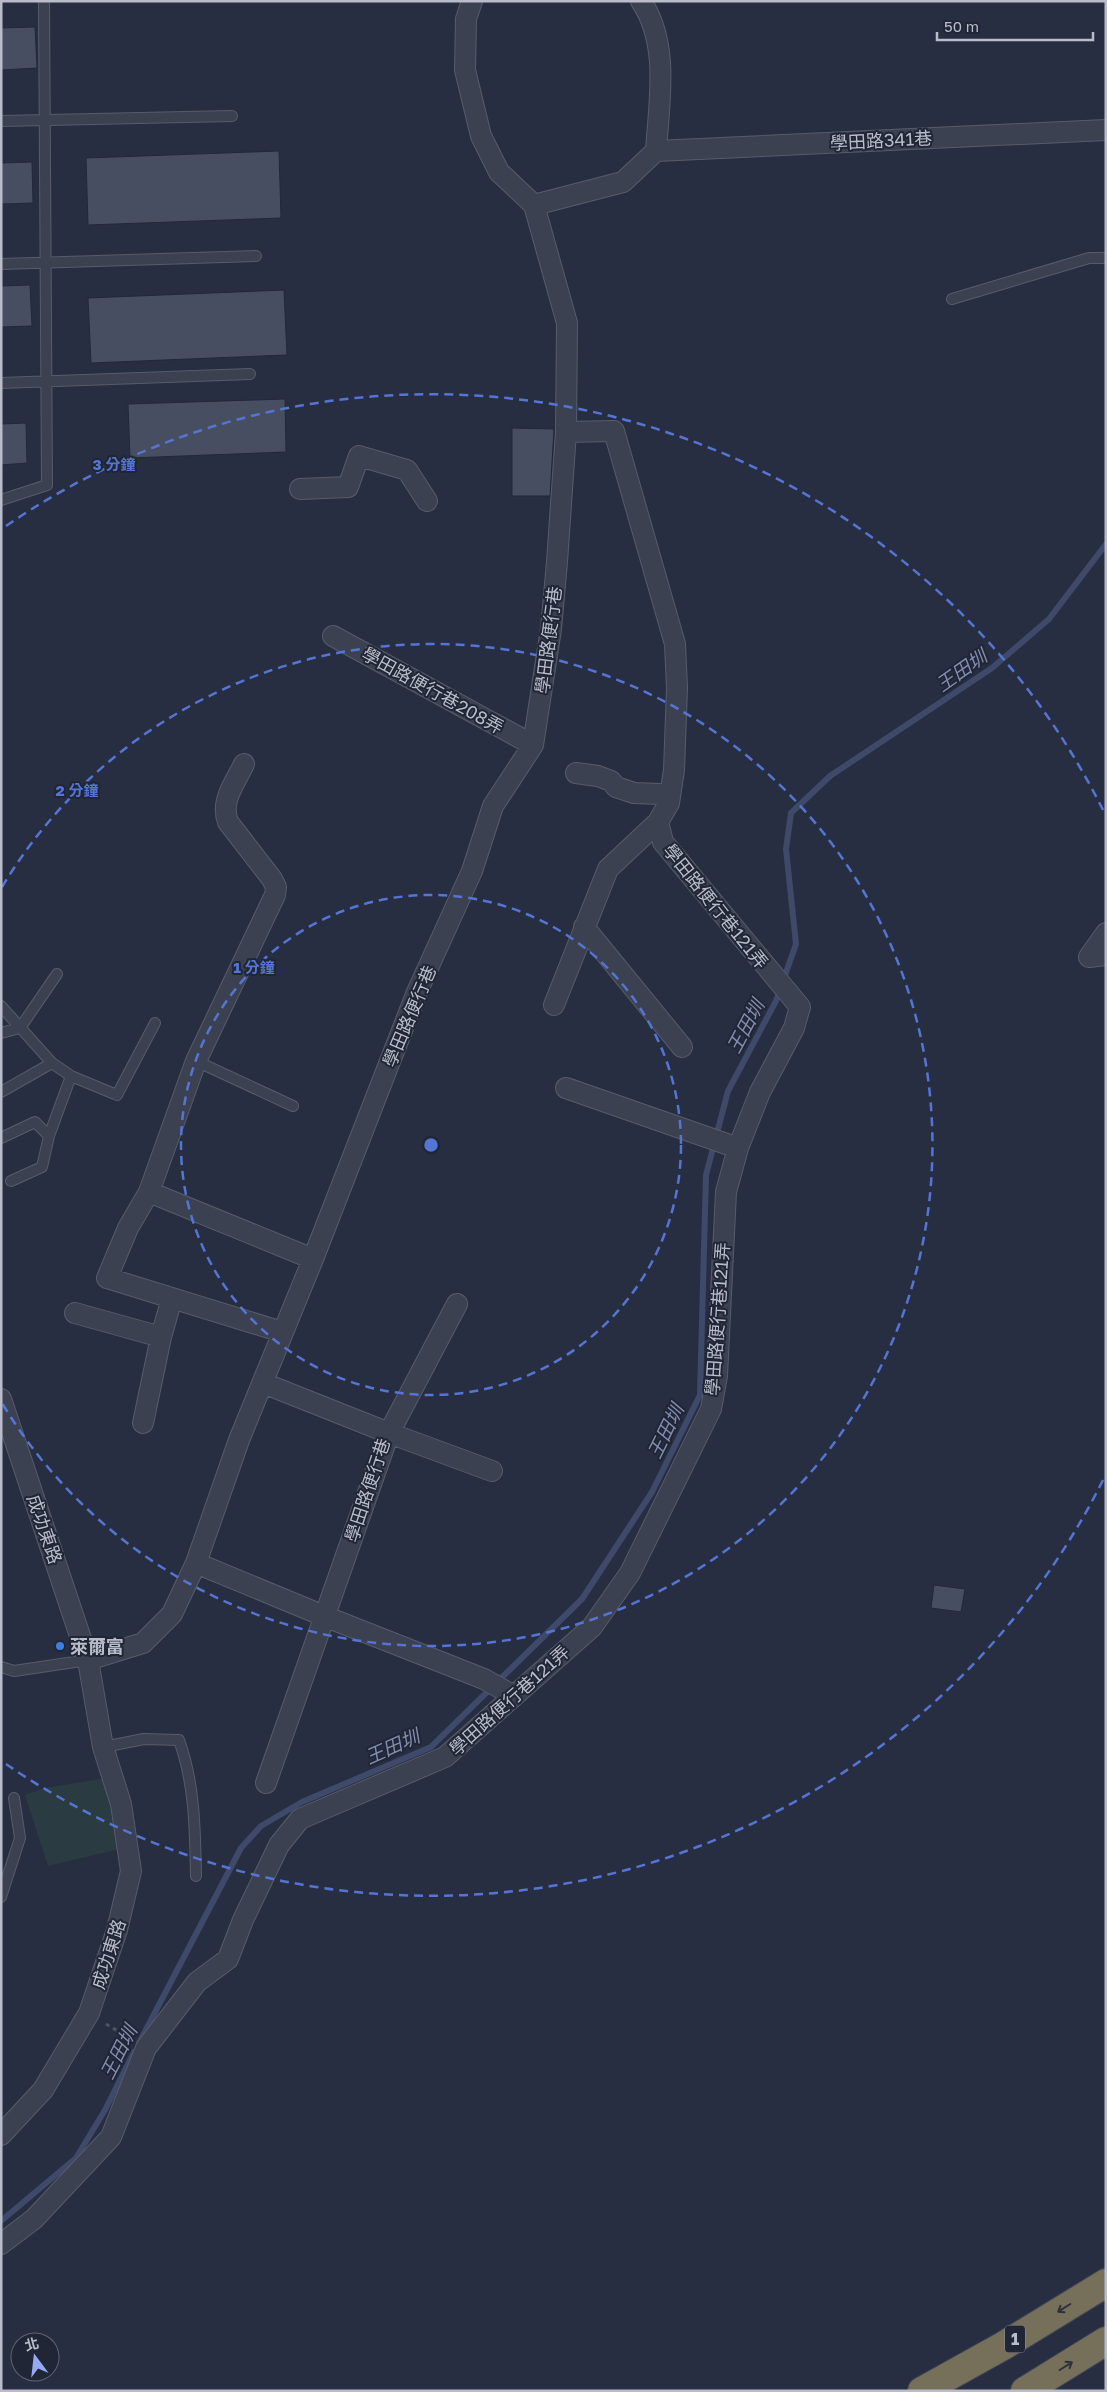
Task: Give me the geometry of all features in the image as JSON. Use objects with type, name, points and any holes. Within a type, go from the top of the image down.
[{"type":"highway","name":"1","points":[[922,2391],[1003,2346],[1106,2282]]},
{"type":"highway","points":[[1026,2391],[1106,2341]]},
{"type":"street","points":[[472,1],[466,19],[465,70],[481,136],[499,172],[534,205],[623,182],[656,151],[661,58],[651,16],[641,1]]},
{"type":"street","name":"學田路341巷","points":[[656,151],[1106,130]]},
{"type":"street","name":"學田路便行巷","points":[[88,1660],[143,1643],[172,1614],[196,1563],[239,1440],[313,1259],[417,992],[472,871],[493,806],[533,745],[551,629],[566,432],[567,323],[534,205]]},
{"type":"street","name":"學田路便行巷121弄","points":[[1,2244],[34,2219],[111,2137],[146,2048],[197,1982],[228,1959],[242,1920],[279,1845],[300,1819],[445,1757],[592,1626],[630,1573],[710,1408],[717,1376],[726,1192],[738,1148],[760,1092],[794,1028],[800,1007],[663,842],[658,822],[669,803],[674,770],[677,697],[675,644],[614,430],[566,432]]},
{"type":"street","points":[[300,489],[348,487],[359,456],[407,470],[427,501]]},
{"type":"street","name":"學田路便行巷208弄","points":[[333,636],[533,745]]},
{"type":"street","points":[[244,764],[225,804],[224,811],[228,822],[272,879],[276,887],[275,895],[196,1062],[148,1192],[128,1228],[107,1278],[282,1332]]},
{"type":"street","points":[[576,773],[598,776],[611,781],[616,787],[634,793],[661,794],[669,803]]},
{"type":"street","points":[[554,1005],[608,869],[658,822]]},
{"type":"street","points":[[584,927],[682,1047]]},
{"type":"street","points":[[1106,933],[1089,957],[1106,955]]},
{"type":"street","points":[[566,1088],[738,1148]]},
{"type":"street","points":[[148,1192],[313,1259]]},
{"type":"street","points":[[143,1423],[161,1337],[172,1298]]},
{"type":"street","points":[[457,1304],[389,1433],[492,1471]]},
{"type":"street","points":[[75,1313],[161,1337]]},
{"type":"street","name":"學田路便行巷","points":[[263,1383],[389,1433],[266,1782]]},
{"type":"street","name":"成功東路","points":[[1,1399],[88,1660],[103,1748],[121,1804],[131,1871],[117,1930],[89,2013],[43,2090],[1,2135]]},
{"type":"street","points":[[196,1563],[484,1679],[514,1696]]},
{"type":"lane","points":[[1,500],[47,486],[44,1]]},
{"type":"lane","points":[[1,121],[232,116]]},
{"type":"lane","points":[[1,264],[256,256]]},
{"type":"lane","points":[[952,299],[1090,258],[1106,258]]},
{"type":"lane","points":[[1,383],[250,374]]},
{"type":"lane","points":[[1,1033],[20,1028],[58,974]]},
{"type":"lane","points":[[1,1006],[52,1063],[71,1076],[116,1095],[155,1022]]},
{"type":"lane","points":[[196,1062],[293,1106]]},
{"type":"lane","points":[[1,1092],[52,1063]]},
{"type":"lane","points":[[11,1181],[42,1167],[49,1136],[71,1076]]},
{"type":"lane","points":[[1,1138],[35,1122],[49,1136]]},
{"type":"lane","points":[[1,1667],[14,1671],[88,1660]]},
{"type":"lane","points":[[103,1748],[144,1739],[179,1740],[186,1760],[194,1803],[196,1876]]},
{"type":"lane","points":[[1,1897],[20,1838],[14,1798]]},
{"type":"path","points":[[89,2013],[131,2039]]},
{"type":"shaded area","points":[[106,1778],[124,1848],[48,1866],[25,1795],[45,1788]]},
{"type":"building","points":[[35,27],[37,68],[1,70],[1,28]]},
{"type":"building","points":[[279,151],[281,218],[88,225],[86,158]]},
{"type":"building","points":[[32,162],[33,203],[1,204],[1,163]]},
{"type":"building","points":[[30,285],[32,326],[1,327],[1,286]]},
{"type":"building","points":[[284,290],[287,355],[91,363],[88,298]]},
{"type":"building","points":[[285,399],[286,452],[130,458],[128,404]]},
{"type":"building","points":[[26,423],[27,463],[1,465],[1,424]]},
{"type":"building","points":[[512,428],[554,429],[550,496],[512,496]]},
{"type":"building","points":[[934,1585],[965,1589],[961,1612],[931,1608]]},
{"type":"waterway","name":"王田圳","points":[[139,2043],[241,1848],[261,1826],[302,1802],[431,1747],[582,1599],[652,1492],[700,1395],[706,1175],[728,1091],[776,1001],[796,944],[786,849],[791,813],[830,776],[992,668],[1049,619],[1106,544]]},
{"type":"waterway","name":"王田圳","points":[[1,2221],[76,2158],[105,2110],[134,2052]]},
{"type":"place","name":"萊爾富","points":[[60,1646]]}]
